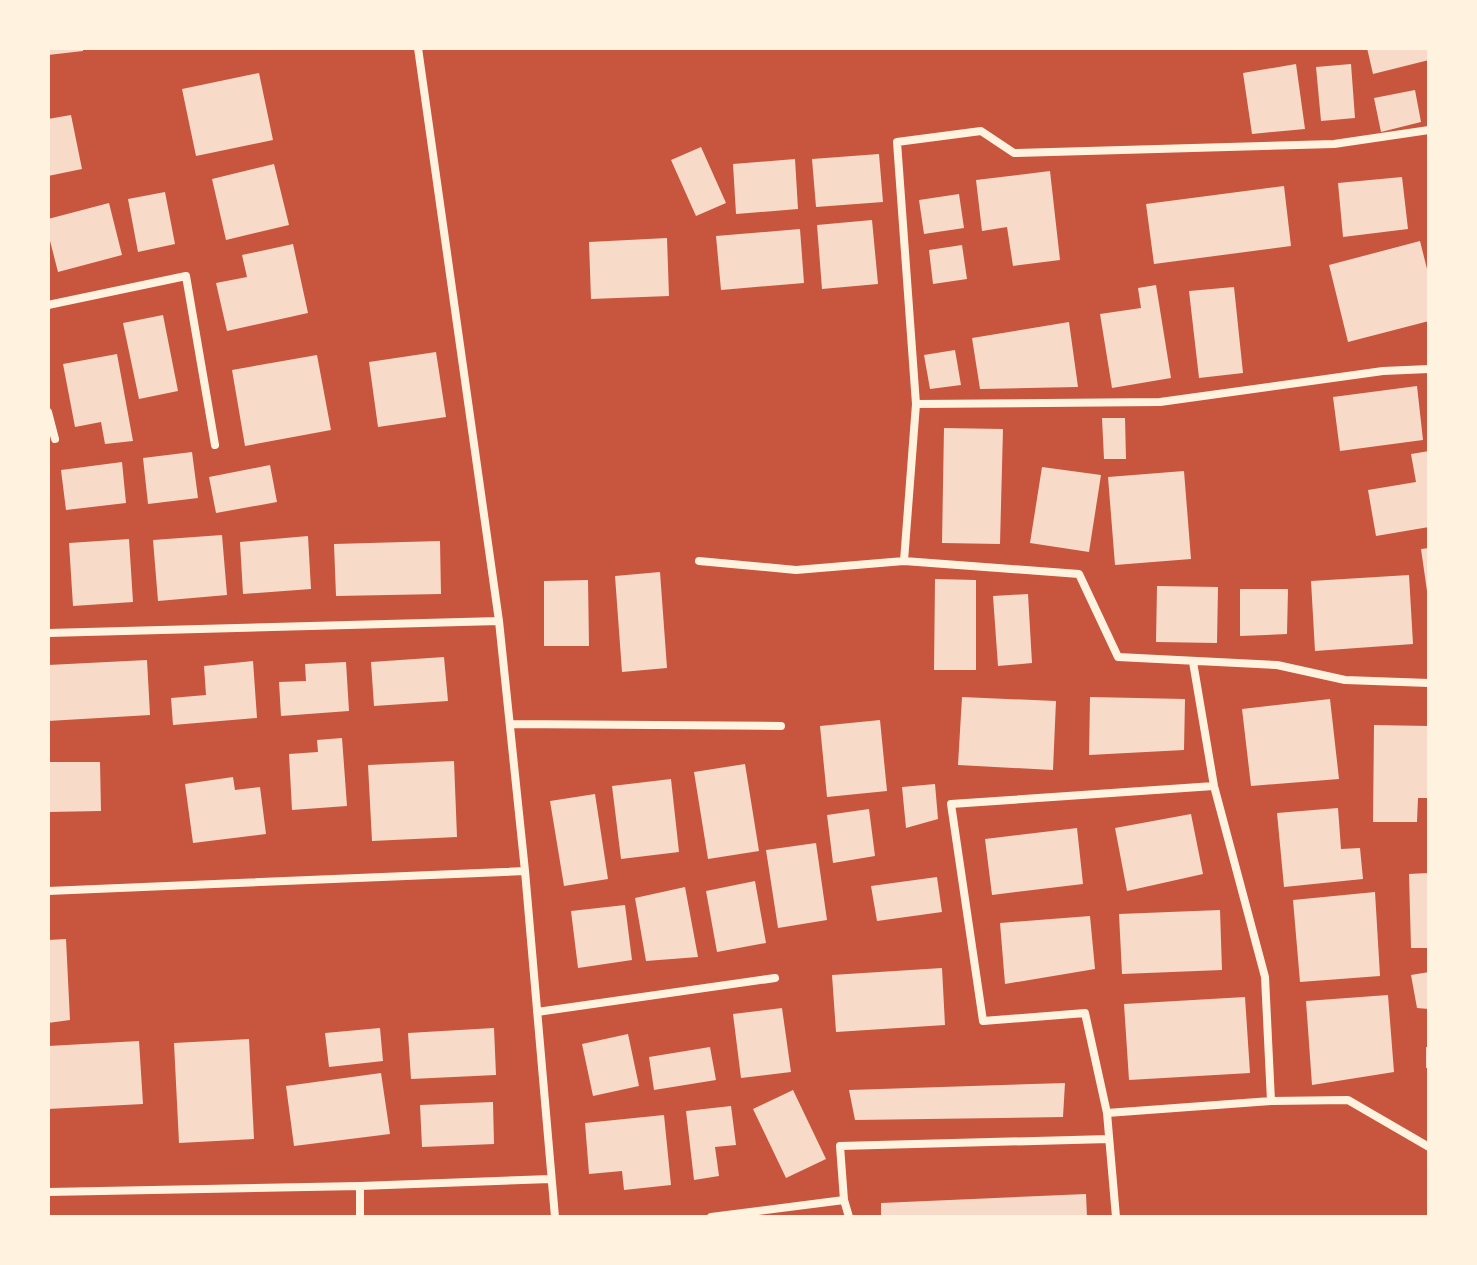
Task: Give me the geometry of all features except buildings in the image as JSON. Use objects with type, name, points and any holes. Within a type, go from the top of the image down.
[{"type":"street","points":[[418,48],[499,621],[525,871],[555,1217]]},
{"type":"street","points":[[904,561],[916,404],[897,142],[981,131],[1014,153],[1334,144],[1429,130]]},
{"type":"street","points":[[48,305],[186,276],[215,445]]},
{"type":"street","points":[[916,404],[1160,402],[1383,371],[1429,369]]},
{"type":"street","points":[[48,412],[55,439]]},
{"type":"street","points":[[699,561],[796,570],[904,561],[1079,574],[1118,657],[1277,665],[1345,680],[1429,683]]},
{"type":"street","points":[[48,633],[499,621]]},
{"type":"street","points":[[1193,662],[1214,786],[1265,977],[1271,1101]]},
{"type":"street","points":[[510,724],[781,726]]},
{"type":"street","points":[[1116,1217],[1107,1113],[1085,1013],[983,1021],[951,804],[1214,786]]},
{"type":"street","points":[[48,891],[525,871]]},
{"type":"street","points":[[537,1012],[775,978]]},
{"type":"street","points":[[1107,1113],[1271,1101],[1348,1100],[1429,1147]]},
{"type":"street","points":[[849,1217],[844,1200],[840,1146],[1109,1139]]},
{"type":"street","points":[[48,1192],[550,1179]]},
{"type":"street","points":[[360,1186],[360,1217]]},
{"type":"street","points":[[711,1217],[844,1200]]}]
